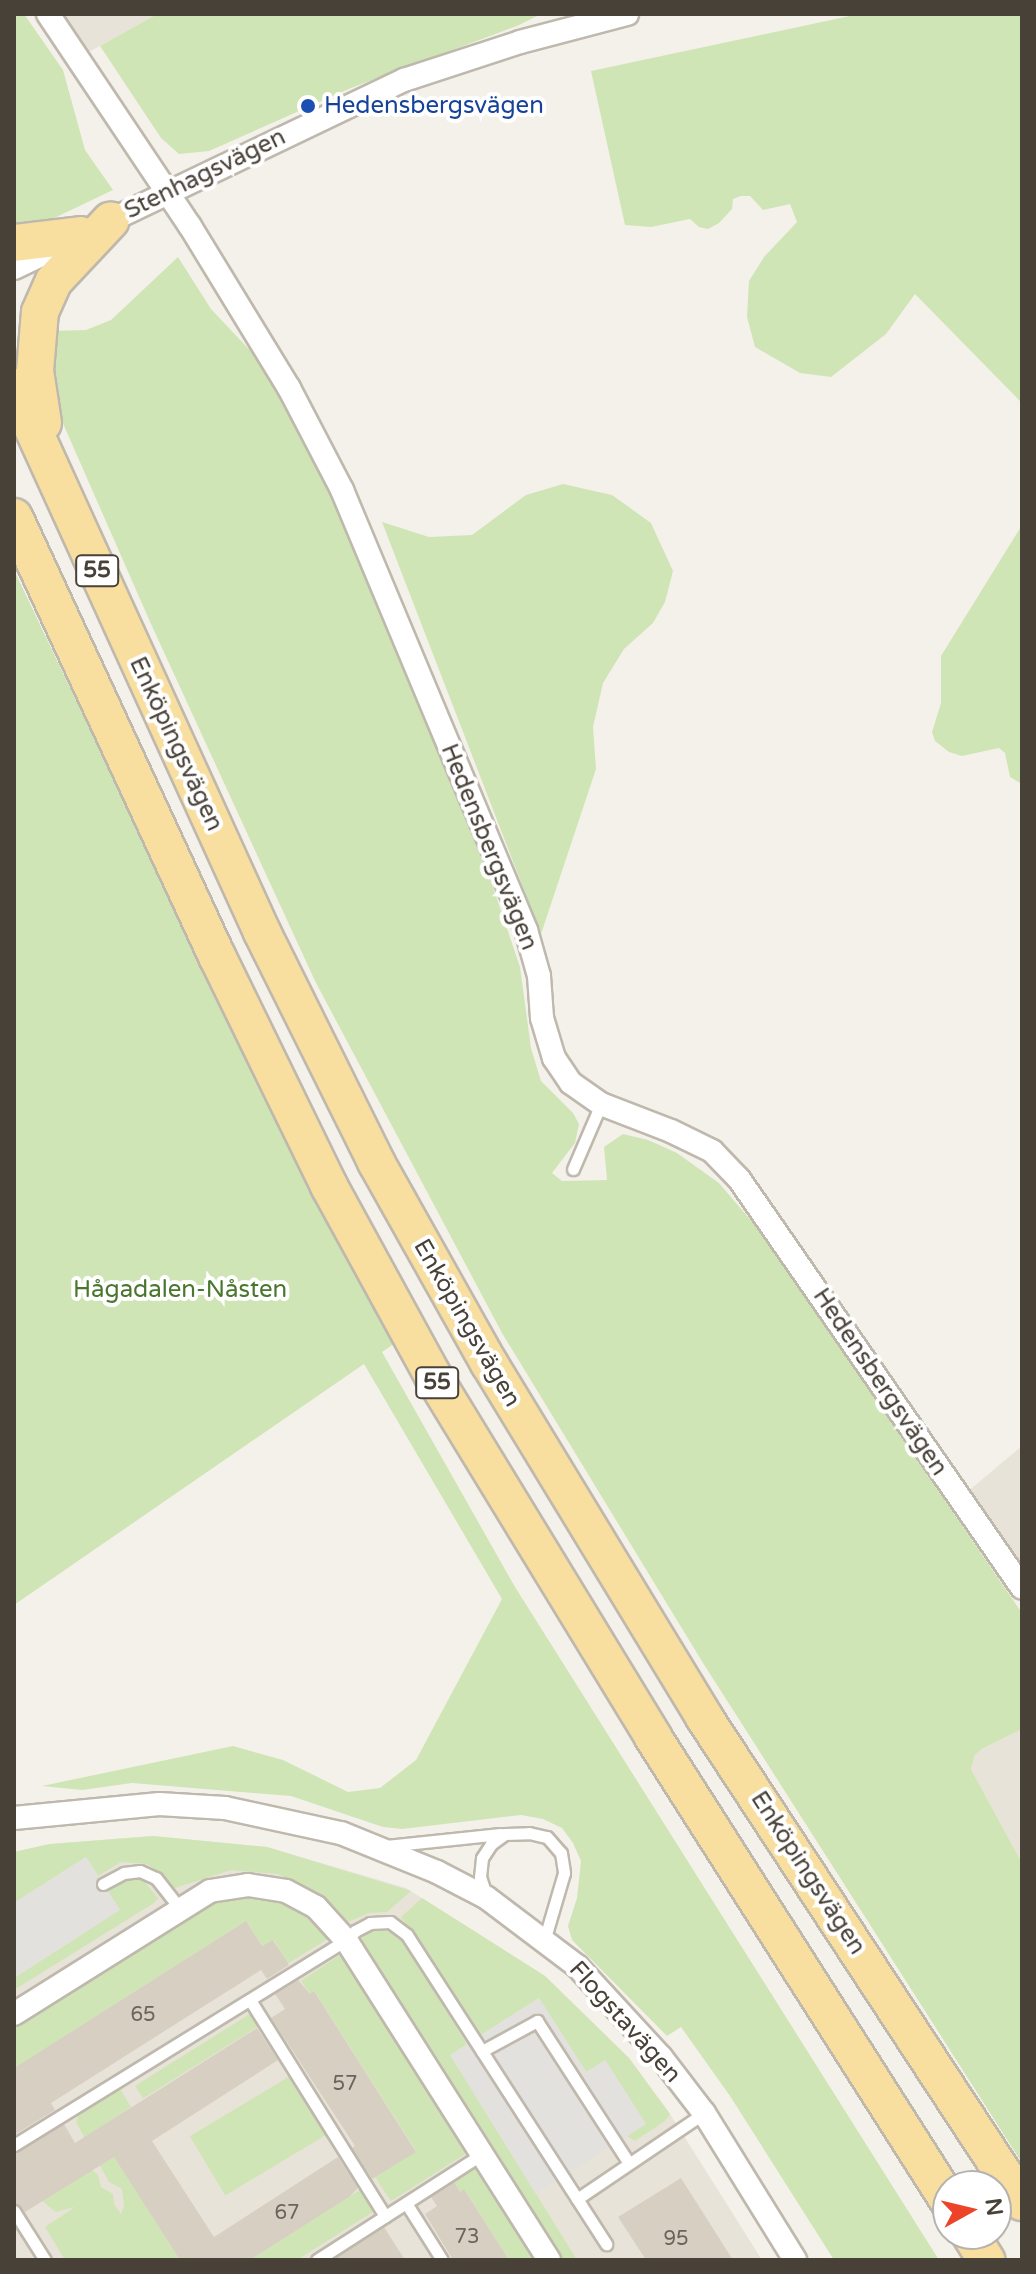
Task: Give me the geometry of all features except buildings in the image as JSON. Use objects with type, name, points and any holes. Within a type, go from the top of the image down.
[{"type":"main road","points":[[14,243],[96,228]]},
{"type":"main road","points":[[50,465],[35,371],[40,312],[54,281],[96,228]]},
{"type":"main road","name":"Enköpingsvägen","points":[[14,387],[262,932],[376,1162],[481,1350],[704,1717],[1022,2202]]},
{"type":"main road","name":"55","points":[[14,517],[210,942],[329,1186],[433,1376],[653,1737],[932,2175]]},
{"type":"street","name":"Hedensbergsvägen","points":[[48,14],[168,192],[289,388],[342,490],[526,930],[539,976],[542,1018],[554,1058],[571,1083],[601,1104],[671,1131],[712,1151],[739,1179],[1022,1588]]},
{"type":"street","name":"Stenhagsvägen","points":[[14,268],[404,80],[520,42],[627,14]]},
{"type":"street","name":"Flogstavägen","points":[[14,1818],[159,1804],[225,1808],[293,1820],[381,1847],[487,1898],[577,1966],[661,2057],[704,2113],[795,2260]]},
{"type":"street","points":[[14,2014],[210,1891],[248,1885],[286,1891],[316,1907],[346,1940],[549,2260]]},
{"type":"lane","points":[[573,1169],[601,1104]]},
{"type":"lane","points":[[381,1847],[505,1834],[529,1833],[547,1837],[561,1853],[564,1873],[561,1893],[544,1941]]},
{"type":"lane","points":[[487,1898],[480,1877],[482,1858],[491,1844],[505,1834]]},
{"type":"lane","points":[[103,1884],[124,1873],[140,1871],[156,1878],[180,1909]]},
{"type":"lane","points":[[14,2145],[370,1923],[390,1922],[407,1935],[606,2244]]},
{"type":"lane","points":[[250,2000],[385,2216]]},
{"type":"lane","points":[[482,2051],[537,2021],[629,2163]]},
{"type":"lane","points":[[577,2199],[704,2113]]},
{"type":"lane","points":[[317,2260],[482,2154]]},
{"type":"lane","points":[[406,2203],[442,2260]]},
{"type":"lane","points":[[14,2211],[45,2260]]},
{"type":"shaded area","points":[[48,14],[157,14],[80,57]]},
{"type":"shaded area","points":[[1022,1446],[1022,1588],[960,1498]]},
{"type":"shaded area","points":[[1022,1729],[1022,1863],[971,1769],[975,1755],[982,1749]]},
{"type":"shaded area","points":[[153,1836],[267,1847],[406,1888],[545,1976],[629,2058],[670,2114],[762,2260],[14,2260],[14,1852],[50,1844]]},
{"type":"shaded area","points":[[86,1857],[120,1910],[14,1978],[14,1903]]},
{"type":"shaded area","points":[[539,1998],[586,2072],[605,2060],[646,2124],[536,2194],[450,2055]]},
{"type":"green space","points":[[14,14],[24,14],[63,70],[85,150],[113,190],[46,222],[14,232]]},
{"type":"green space","points":[[157,14],[541,14],[517,26],[351,88],[209,151],[179,154],[161,138],[100,46]]},
{"type":"green space","points":[[859,14],[1022,14],[1022,403],[915,294],[886,334],[831,377],[800,373],[755,347],[747,317],[749,281],[764,257],[797,222],[790,204],[763,210],[750,196],[741,196],[733,199],[732,209],[719,223],[708,229],[699,227],[690,219],[651,227],[625,225],[591,71]]},
{"type":"green space","points":[[178,257],[211,309],[262,363],[331,493],[493,887],[520,967],[531,1048],[541,1081],[573,1113],[579,1124],[575,1143],[552,1173],[562,1181],[607,1180],[604,1147],[623,1134],[648,1140],[677,1153],[719,1183],[759,1230],[1022,1613],[1022,1729],[982,1749],[975,1755],[971,1769],[1022,1863],[1022,2163],[703,1663],[502,1333],[315,981],[151,624],[54,403],[49,331],[86,330],[111,320]]},
{"type":"green space","points":[[563,484],[612,495],[651,523],[673,571],[665,602],[653,623],[624,649],[603,683],[593,727],[596,769],[541,934],[382,522],[429,537],[472,535],[526,495]]},
{"type":"green space","points":[[1022,525],[1022,784],[1010,777],[1005,753],[999,748],[962,756],[949,752],[935,741],[932,732],[941,703],[941,656]]},
{"type":"green space","name":"Hågadalen-Nåsten","points":[[14,570],[219,1001],[395,1343],[382,1352],[515,1587],[939,2260],[834,2260],[730,2096],[681,2027],[667,2036],[572,1940],[568,1926],[577,1898],[581,1861],[562,1828],[543,1819],[521,1815],[402,1829],[383,1827],[291,1796],[132,1783],[82,1790],[42,1786],[233,1746],[283,1760],[348,1792],[380,1788],[416,1760],[502,1599],[364,1364],[14,1605]]},
{"type":"green space","points":[[153,1836],[267,1847],[411,1891],[387,1912],[369,1913],[348,1922],[314,1892],[278,1874],[231,1870],[172,1889],[163,1875],[147,1864],[121,1862],[98,1876],[86,1857],[14,1903],[14,1852],[50,1844]]},
{"type":"green space","points":[[136,1878],[145,1882],[158,1898],[154,1903],[14,1990],[14,1978],[119,1910],[108,1891],[122,1881]]},
{"type":"green space","points":[[238,1896],[283,1904],[302,1913],[328,1939],[287,1964],[274,1940],[262,1946],[246,1921],[14,2068],[14,2024],[196,1908]]},
{"type":"green space","points":[[422,1898],[545,1976],[629,2058],[670,2114],[665,2121],[635,2141],[627,2136],[645,2123],[605,2060],[587,2073],[539,1998],[479,2036],[401,1917]]},
{"type":"green space","points":[[377,1929],[398,1934],[467,2044],[451,2056],[577,2260],[562,2260],[361,1941],[365,1934]]},
{"type":"green space","points":[[341,1954],[467,2153],[391,2201],[375,2177],[416,2151],[315,1992],[310,1994],[301,1981]]},
{"type":"green space","points":[[253,2012],[261,2025],[143,2098],[135,2086]]},
{"type":"green space","points":[[290,2076],[326,2135],[225,2195],[190,2136]]},
{"type":"green space","points":[[120,2089],[131,2107],[97,2130],[180,2260],[65,2260],[45,2227],[75,2207],[56,2212],[42,2201],[92,2170],[98,2175],[101,2187],[113,2194],[114,2204],[121,2214],[124,2206],[122,2189],[109,2182],[76,2122],[78,2116]]},
{"type":"green space","points":[[474,2166],[533,2260],[509,2260],[465,2190],[460,2192],[452,2179]]},
{"type":"green space","points":[[363,2188],[376,2210],[297,2260],[250,2260]]},
{"type":"place","name":"Hedensbergsvägen","points":[[308,106]]}]
